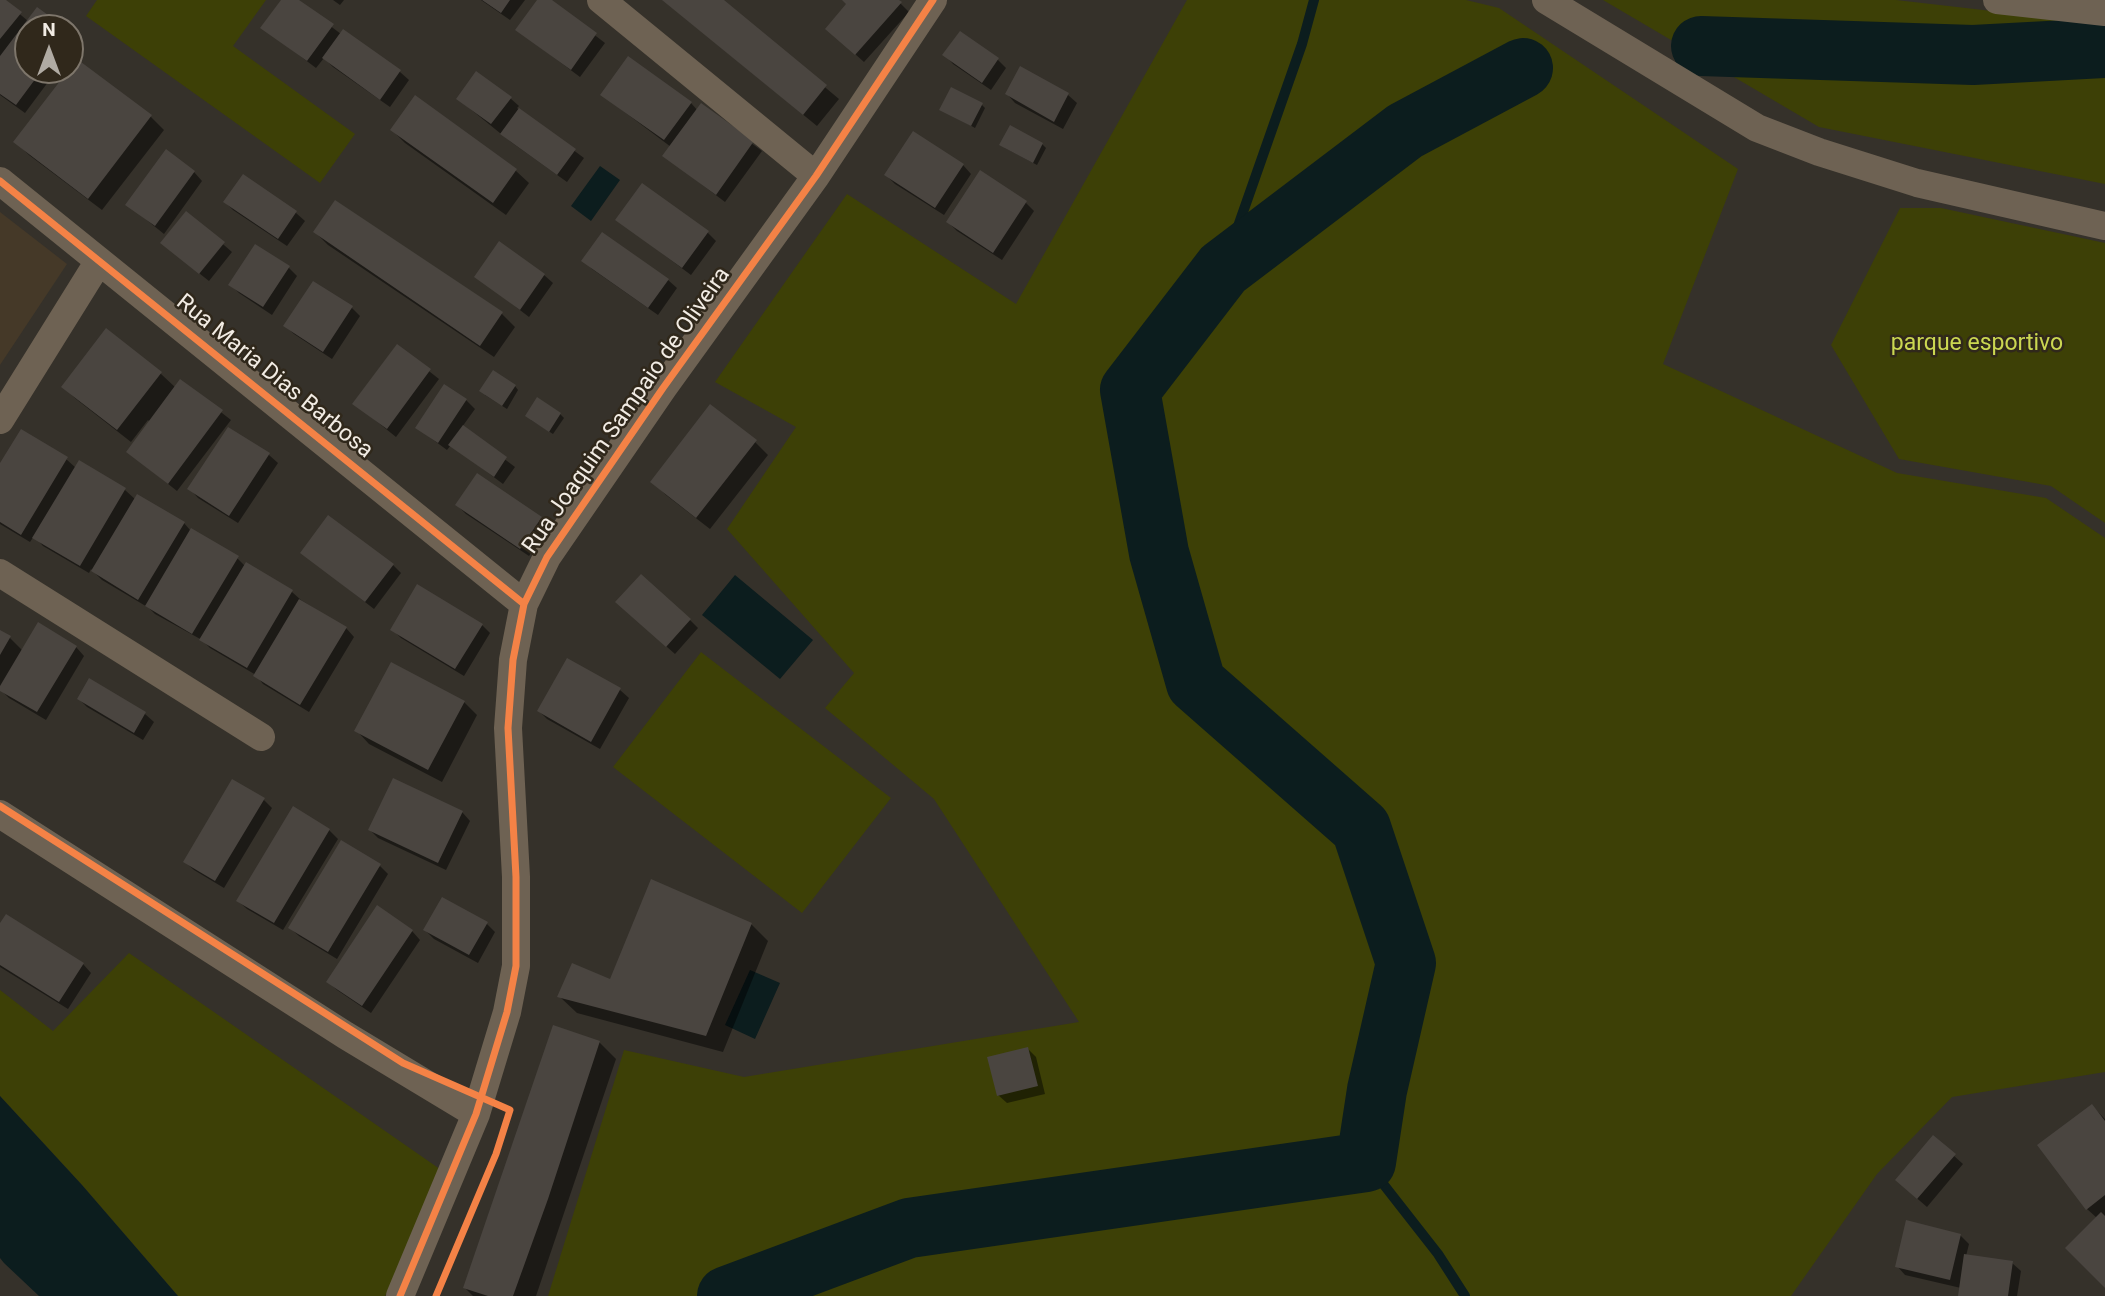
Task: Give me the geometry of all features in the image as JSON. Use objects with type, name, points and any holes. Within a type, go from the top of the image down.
[{"type":"street","points":[[601,0],[816,176]]},
{"type":"street","name":"Rua Joaquim Sampaio de Oliveira","points":[[400,1296],[476,1114],[508,1012],[516,966],[516,877],[508,728],[513,660],[524,604],[547,557],[663,388],[816,176],[933,0]]},
{"type":"street","points":[[1546,0],[1757,128],[1819,152],[1917,183],[2105,226]]},
{"type":"street","points":[[1997,0],[2105,12]]},
{"type":"street","name":"Rua Maria Dias Barbosa","points":[[0,181],[524,604]]},
{"type":"street","points":[[0,420],[99,261]]},
{"type":"street","points":[[0,573],[261,737]]},
{"type":"street","points":[[0,814],[345,1035],[476,1114]]},
{"type":"shaded area","points":[[600,166],[620,180],[591,221],[571,206]]},
{"type":"shaded area","points":[[0,212],[67,264],[0,365]]},
{"type":"shaded area","points":[[735,575],[813,640],[780,679],[702,615]]},
{"type":"shaded area","points":[[750,970],[780,983],[755,1039],[725,1025]]},
{"type":"shaded area","points":[[0,1096],[178,1296],[39,1296],[4,1263],[0,1258]]},
{"type":"green space","points":[[97,0],[266,0],[233,46],[355,134],[320,183],[86,16]]},
{"type":"green space","points":[[1187,0],[1466,0],[1499,8],[1738,169],[1663,364],[1897,473],[2046,498],[2105,538],[2105,1072],[1952,1097],[1877,1174],[1791,1296],[548,1296],[624,1050],[744,1077],[1079,1022],[934,799],[825,708],[854,673],[727,529],[796,427],[715,382],[847,194],[1016,304]]},
{"type":"green space","points":[[1603,0],[1896,0],[2105,24],[2105,184],[1819,127]]},
{"type":"green space","name":"parque esportivo","points":[[1900,208],[1941,208],[2105,243],[2105,523],[2051,486],[1899,459],[1831,345]]},
{"type":"green space","points":[[701,652],[891,798],[802,913],[613,767]]},
{"type":"green space","points":[[129,953],[447,1174],[385,1296],[178,1296],[0,1096],[0,990],[53,1031]]},
{"type":"building","points":[[0,0],[6,0],[22,12],[14,14],[14,22],[0,39]]},
{"type":"building","points":[[281,0],[299,0],[334,24],[307,61],[260,28]]},
{"type":"building","points":[[482,0],[510,0],[501,13]]},
{"type":"building","points":[[537,0],[552,0],[597,33],[571,70],[515,30]]},
{"type":"building","points":[[662,0],[724,0],[827,85],[803,115]]},
{"type":"building","points":[[842,0],[902,2],[855,55],[825,29],[846,4]]},
{"type":"building","points":[[37,7],[47,14],[32,14]]},
{"type":"building","points":[[343,29],[401,70],[380,100],[322,58]]},
{"type":"building","points":[[960,31],[999,58],[982,83],[942,55]]},
{"type":"building","points":[[14,37],[14,84],[32,84],[16,105],[0,94],[0,56]]},
{"type":"building","points":[[628,56],[692,102],[664,140],[600,95]]},
{"type":"building","points":[[84,64],[152,115],[88,199],[13,142],[58,84],[84,84]]},
{"type":"building","points":[[1020,66],[1069,93],[1054,122],[1005,94]]},
{"type":"building","points":[[476,71],[512,97],[491,124],[456,99]]},
{"type":"building","points":[[951,87],[983,103],[971,126],[939,110]]},
{"type":"building","points":[[415,95],[517,169],[493,203],[390,130]]},
{"type":"building","points":[[701,103],[754,141],[716,195],[662,156]]},
{"type":"building","points":[[519,108],[576,149],[557,175],[500,134]]},
{"type":"building","points":[[1010,125],[1043,143],[1033,163],[999,145]]},
{"type":"building","points":[[913,131],[964,164],[935,208],[884,175]]},
{"type":"building","points":[[166,149],[195,171],[155,226],[125,205]]},
{"type":"building","points":[[980,170],[1027,201],[993,253],[946,222]]},
{"type":"building","points":[[243,174],[297,211],[278,239],[223,202]]},
{"type":"building","points":[[642,183],[709,231],[682,268],[615,220]]},
{"type":"building","points":[[335,200],[503,312],[480,346],[313,232]]},
{"type":"building","points":[[186,211],[225,242],[199,274],[160,243]]},
{"type":"building","points":[[602,232],[669,279],[648,308],[581,261]]},
{"type":"building","points":[[499,241],[545,274],[520,310],[474,277]]},
{"type":"building","points":[[255,244],[290,266],[263,307],[228,285]]},
{"type":"building","points":[[313,281],[353,306],[323,352],[283,326]]},
{"type":"building","points":[[106,328],[162,372],[117,430],[61,387]]},
{"type":"building","points":[[397,344],[431,369],[387,429],[352,404]]},
{"type":"building","points":[[493,370],[516,385],[502,406],[479,391]]},
{"type":"building","points":[[180,379],[223,410],[168,484],[126,452]]},
{"type":"building","points":[[444,384],[467,399],[438,443],[415,428]]},
{"type":"building","points":[[537,397],[561,413],[549,432],[525,416]]},
{"type":"building","points":[[710,404],[757,440],[696,518],[650,482]]},
{"type":"building","points":[[463,425],[507,457],[494,477],[448,445]]},
{"type":"building","points":[[228,427],[270,453],[229,516],[187,489]]},
{"type":"building","points":[[21,429],[68,457],[21,535],[0,522],[0,463]]},
{"type":"building","points":[[79,460],[126,488],[80,566],[32,538]]},
{"type":"building","points":[[477,473],[542,517],[520,549],[455,505]]},
{"type":"building","points":[[137,494],[185,522],[138,600],[91,571]]},
{"type":"building","points":[[328,515],[394,564],[365,602],[300,553]]},
{"type":"building","points":[[191,528],[239,556],[192,634],[145,606]]},
{"type":"building","points":[[246,562],[293,590],[247,668],[199,640]]},
{"type":"building","points":[[641,574],[691,619],[666,647],[615,602]]},
{"type":"building","points":[[417,584],[483,624],[455,669],[390,630]]},
{"type":"building","points":[[299,599],[347,627],[300,705],[253,676]]},
{"type":"building","points":[[38,622],[77,646],[37,712],[0,691],[0,686]]},
{"type":"building","points":[[0,630],[11,636],[0,655]]},
{"type":"building","points":[[567,658],[621,688],[591,742],[537,711]]},
{"type":"building","points":[[391,662],[465,701],[428,770],[354,731]]},
{"type":"building","points":[[89,678],[146,712],[134,733],[77,699]]},
{"type":"building","points":[[393,778],[463,811],[438,863],[368,830]]},
{"type":"building","points":[[232,779],[265,798],[215,881],[183,862]]},
{"type":"building","points":[[293,806],[330,829],[274,923],[236,901]]},
{"type":"building","points":[[341,840],[381,864],[328,952],[288,928]]},
{"type":"building","points":[[651,879],[752,923],[706,1036],[557,997],[572,963],[610,979]]},
{"type":"building","points":[[442,897],[488,922],[469,955],[423,930]]},
{"type":"building","points":[[377,905],[413,930],[362,1006],[326,982]]},
{"type":"building","points":[[6,914],[84,963],[59,1002],[0,965],[0,923]]},
{"type":"building","points":[[553,1025],[600,1041],[513,1296],[488,1296],[463,1288]]},
{"type":"building","points":[[1028,1047],[1038,1086],[997,1096],[987,1057]]},
{"type":"building","points":[[2092,1104],[2105,1121],[2105,1195],[2086,1210],[2037,1145]]},
{"type":"building","points":[[1933,1135],[1956,1154],[1917,1199],[1895,1180]]},
{"type":"building","points":[[2101,1212],[2105,1216],[2105,1288],[2065,1248]]},
{"type":"building","points":[[1906,1220],[1961,1234],[1950,1280],[1895,1267]]},
{"type":"building","points":[[1964,1254],[2013,1261],[2008,1296],[1958,1296]]},
{"type":"waterway","points":[[1223,269],[1302,44],[1314,0]]},
{"type":"waterway","points":[[1701,46],[1973,55],[2105,48]]},
{"type":"waterway","points":[[727,1296],[909,1228],[1366,1162],[1377,1090],[1406,963],[1361,828],[1196,683],[1159,553],[1130,390],[1223,269],[1405,131],[1523,68]]},
{"type":"waterway","points":[[1366,1162],[1438,1254],[1465,1296]]},
{"type":"cycle path","points":[[400,1296],[476,1114],[507,1012],[516,966],[516,877],[508,728],[513,660],[524,604],[547,557],[663,388],[816,176],[933,0]]},
{"type":"cycle path","points":[[0,181],[524,604]]},
{"type":"cycle path","points":[[0,806],[403,1063],[510,1110],[496,1154],[436,1296]]}]
